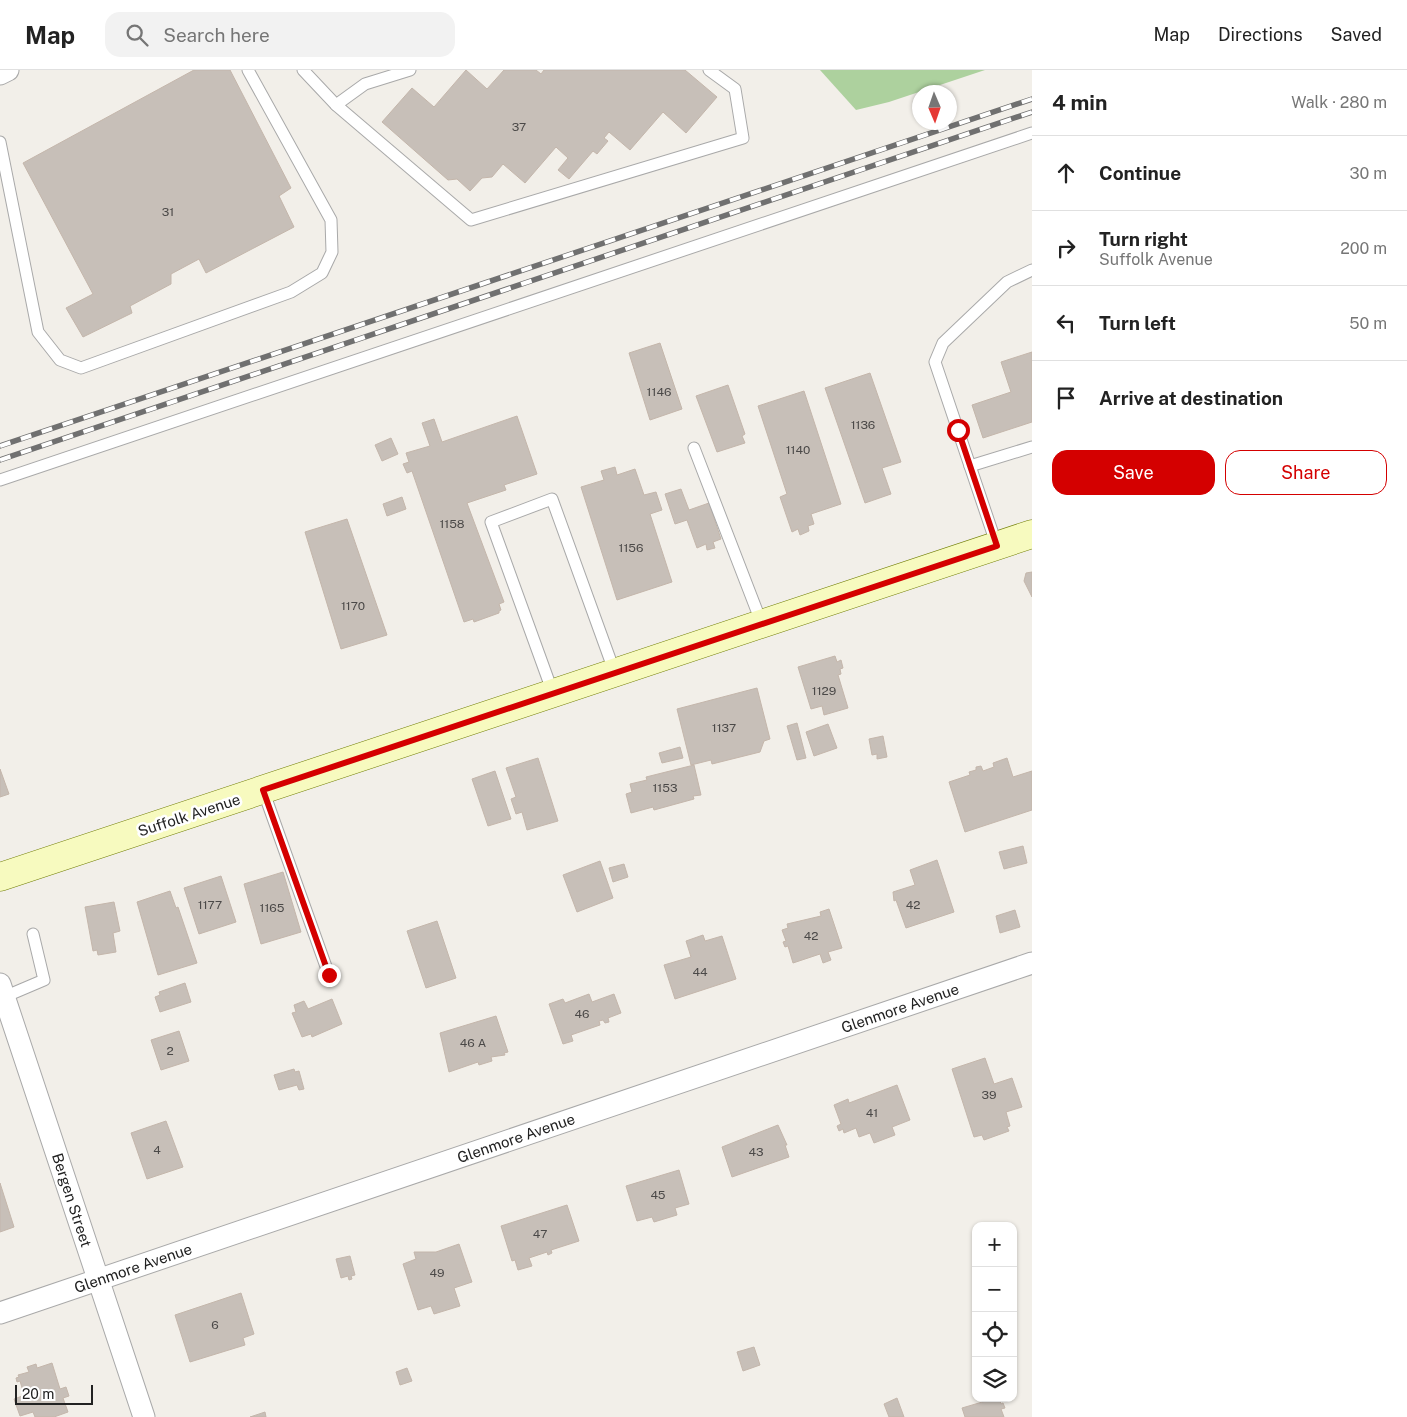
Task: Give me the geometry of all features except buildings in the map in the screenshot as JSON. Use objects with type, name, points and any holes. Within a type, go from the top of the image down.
[{"type":"main road","name":"Suffolk Avenue","points":[[0,877],[1032,534]]},
{"type":"street","points":[[0,74],[8,70]]},
{"type":"street","name":"Glenmore Avenue","points":[[0,1313],[1032,963]]},
{"type":"street","name":"Bergen Street","points":[[2,990],[144,1417]]},
{"type":"lane","points":[[0,142],[38,332],[60,360],[81,368],[291,292],[322,273],[332,252],[331,220],[248,70]]},
{"type":"lane","points":[[303,70],[336,105],[471,220],[743,138],[734,89],[709,70]]},
{"type":"lane","points":[[336,105],[365,84],[410,70]]},
{"type":"lane","points":[[0,480],[1032,133]]},
{"type":"lane","points":[[997,546],[935,362],[943,343],[1008,282],[1032,270]]},
{"type":"lane","points":[[970,466],[1032,447]]},
{"type":"lane","points":[[694,448],[762,624]]},
{"type":"lane","points":[[553,693],[491,522],[552,499],[615,673]]},
{"type":"lane","points":[[263,790],[329,975]]},
{"type":"lane","points":[[2,990],[44,980],[33,934]]},
{"type":"green space","points":[[820,70],[985,70],[940,85],[912,85],[912,94],[856,110]]},
{"type":"railway","points":[[0,446],[1032,99]]},
{"type":"railway","points":[[0,460],[1032,112]]},
{"type":"route","points":[[329,975],[263,790],[997,546],[958,430]]}]
